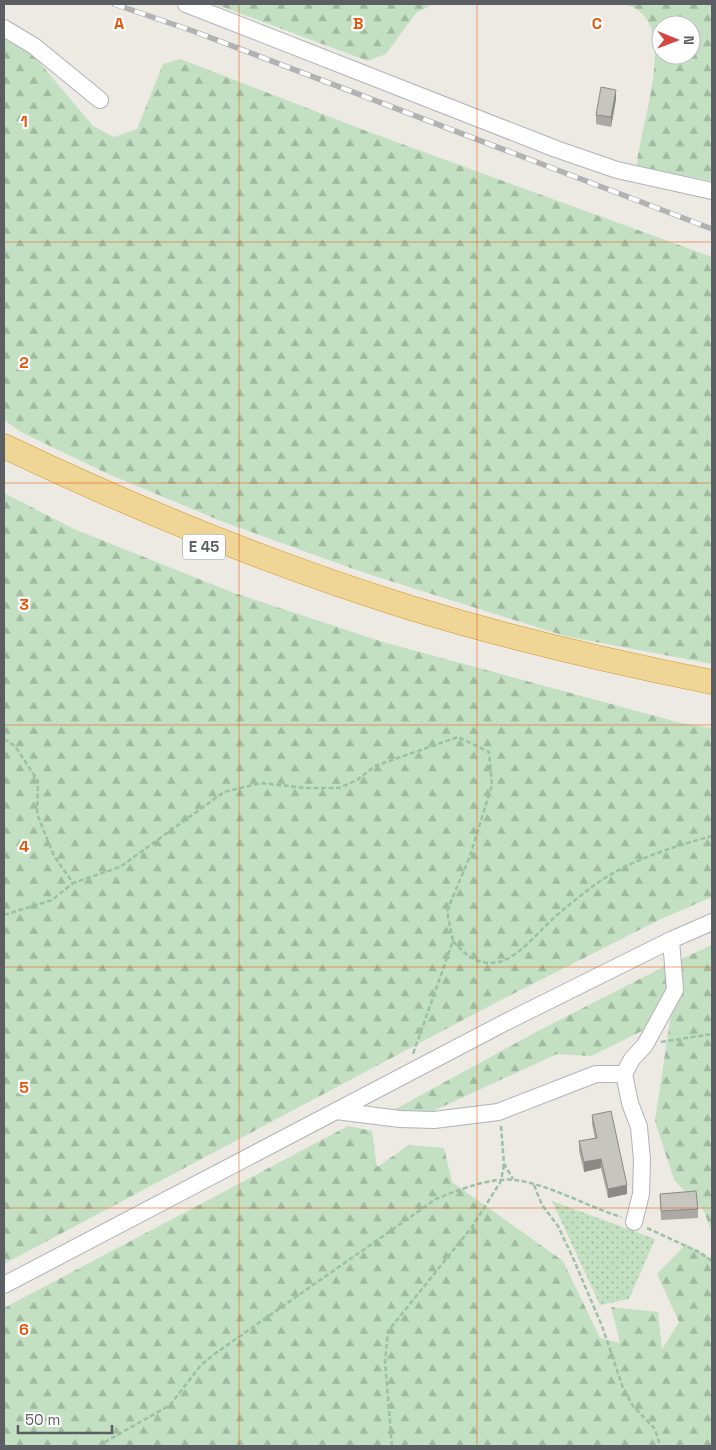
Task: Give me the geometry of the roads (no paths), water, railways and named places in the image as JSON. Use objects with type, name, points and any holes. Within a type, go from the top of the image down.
[{"type":"highway","name":"E 45","points":[[4,446],[176,523],[343,585],[500,633],[642,668],[712,682]]},
{"type":"highway","name":"E 45","points":[[4,460],[163,531],[329,594],[410,620],[515,650],[570,664],[712,694]]},
{"type":"street","points":[[186,4],[564,152],[626,172],[712,191]]},
{"type":"street","points":[[4,28],[34,46],[100,100]]},
{"type":"street","points":[[4,1285],[415,1070],[671,940],[712,922]]},
{"type":"street","points":[[634,1222],[641,1194],[642,1160],[639,1127],[630,1102],[624,1074],[632,1059],[645,1045],[675,990],[671,940]]},
{"type":"street","points":[[336,1111],[400,1119],[434,1120],[498,1112],[596,1074],[624,1074]]},
{"type":"railway","points":[[114,4],[193,31],[712,229]]}]
